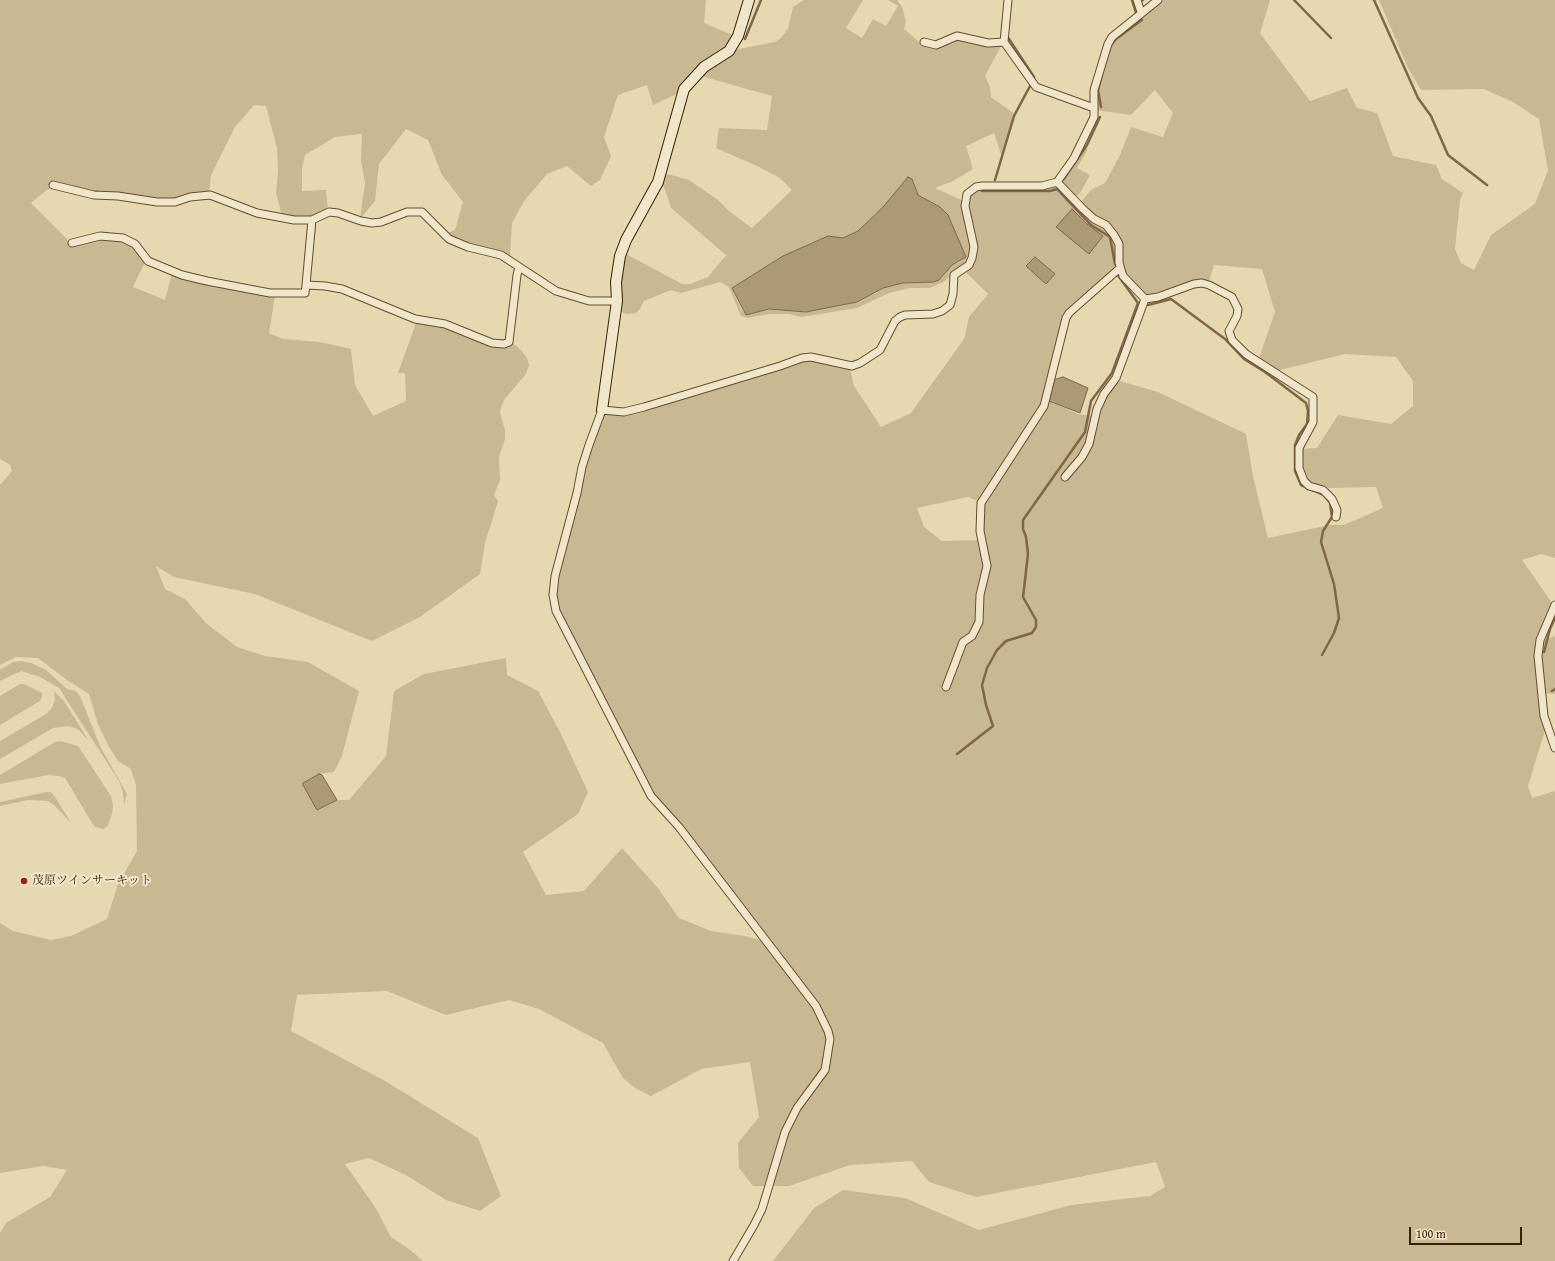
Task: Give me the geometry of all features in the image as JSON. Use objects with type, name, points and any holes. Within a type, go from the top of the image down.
[{"type":"street","points":[[733,1261],[762,1209],[785,1132],[797,1108],[825,1070],[830,1039],[828,1031],[816,1006],[679,827],[651,796],[556,612],[554,599],[555,576],[577,493],[582,466],[602,410],[616,301],[616,282],[620,256],[626,240],[658,182],[684,89],[704,67],[728,51],[738,36],[749,0]]},
{"type":"street","points":[[1008,0],[1004,42],[1036,87],[1094,108]]},
{"type":"street","points":[[1137,0],[1138,16]]},
{"type":"street","points":[[602,410],[624,412],[644,407],[802,358],[811,357],[852,366],[860,363],[880,350],[895,322],[900,317],[904,315],[932,314],[942,311],[950,305],[954,275],[969,265],[972,258],[974,247],[965,206],[967,194],[971,190],[982,186],[1042,186],[1057,182],[1074,158],[1094,117],[1094,90],[1108,44],[1112,37],[1158,0]]},
{"type":"street","points":[[924,42],[936,45],[957,36],[988,43],[1004,42]]},
{"type":"street","points":[[1057,182],[1083,209],[1094,219],[1106,225],[1114,235],[1119,244],[1120,268],[1122,276],[1145,299]]},
{"type":"street","points":[[53,186],[94,195],[118,196],[157,202],[176,202],[190,197],[210,195],[258,213],[284,219],[312,220],[329,212],[338,213],[360,221],[372,223],[381,222],[407,212],[422,212],[449,239],[468,247],[501,255],[556,291],[589,301],[616,301]]},
{"type":"street","points":[[72,243],[100,236],[122,238],[135,244],[148,261],[182,275],[270,293],[305,293],[312,220]]},
{"type":"street","points":[[306,285],[342,289],[415,319],[445,324],[492,343],[504,344],[509,342],[519,267]]},
{"type":"street","points":[[946,687],[963,642],[972,636],[979,622],[980,596],[987,566],[980,531],[981,503],[1044,406],[1066,318],[1120,268]]},
{"type":"street","points":[[1145,299],[1158,297],[1194,284],[1202,283],[1232,297],[1238,309],[1237,316],[1230,331],[1232,340],[1246,354],[1312,397],[1312,422],[1299,448],[1299,468],[1304,481],[1309,486],[1323,490],[1332,499],[1337,510],[1336,517]]},
{"type":"street","points":[[1065,477],[1082,457],[1089,444],[1097,409],[1104,394],[1116,378],[1145,299]]},
{"type":"street","points":[[1555,605],[1540,640],[1538,656],[1544,716],[1555,748]]},
{"type":"shaded area","points":[[0,0],[706,0],[704,23],[735,36],[679,93],[653,105],[647,85],[618,95],[604,137],[611,156],[600,180],[591,186],[567,166],[547,174],[524,201],[512,223],[510,257],[469,245],[445,234],[455,230],[463,202],[442,175],[428,140],[406,129],[379,164],[375,201],[360,219],[365,183],[361,161],[362,134],[335,137],[305,155],[302,168],[302,191],[326,190],[328,211],[306,218],[282,216],[276,193],[278,171],[277,148],[266,106],[254,105],[235,127],[211,175],[209,193],[167,200],[93,191],[48,189],[31,203],[70,242],[71,247],[99,239],[121,240],[134,246],[146,260],[133,287],[165,300],[172,273],[275,296],[269,333],[283,339],[320,342],[351,349],[355,385],[373,416],[406,401],[405,373],[398,373],[416,323],[419,322],[446,326],[486,343],[513,343],[521,350],[527,358],[529,365],[526,374],[504,400],[500,412],[505,430],[505,439],[499,457],[500,480],[494,495],[498,501],[485,543],[480,574],[420,617],[372,641],[255,594],[174,577],[156,566],[165,589],[185,599],[206,623],[237,647],[265,656],[308,662],[359,691],[342,756],[334,772],[319,774],[317,810],[337,800],[349,800],[386,756],[394,691],[424,674],[506,658],[507,675],[538,691],[561,734],[588,792],[578,814],[523,852],[546,895],[584,891],[622,848],[657,887],[679,918],[711,931],[745,936],[769,942],[652,793],[560,614],[556,603],[556,582],[584,463],[603,414],[630,413],[804,360],[813,359],[850,369],[854,386],[881,427],[911,413],[964,339],[969,317],[988,294],[966,272],[974,262],[977,246],[968,210],[970,194],[976,190],[1056,185],[1107,229],[1116,242],[1117,268],[1068,313],[1052,364],[1049,401],[1078,414],[1092,416],[1097,400],[1120,381],[1158,392],[1246,434],[1253,476],[1268,538],[1329,525],[1344,525],[1383,508],[1376,487],[1330,488],[1309,484],[1301,473],[1300,449],[1317,448],[1338,415],[1391,424],[1413,406],[1413,381],[1396,357],[1345,354],[1276,371],[1259,358],[1275,312],[1262,269],[1214,265],[1209,282],[1148,297],[1122,272],[1116,234],[1093,216],[1080,203],[1091,190],[1105,183],[1120,155],[1131,127],[1163,137],[1173,113],[1155,90],[1131,115],[1096,110],[1096,90],[1113,39],[1161,0],[1270,0],[1260,33],[1310,101],[1347,88],[1357,108],[1377,113],[1393,156],[1436,165],[1442,179],[1463,193],[1460,200],[1455,249],[1461,263],[1474,270],[1491,235],[1535,204],[1548,170],[1539,119],[1513,102],[1484,89],[1421,90],[1408,68],[1379,0],[1555,0],[1555,558],[1541,554],[1522,560],[1553,604],[1538,640],[1546,727],[1528,786],[1532,798],[1555,791],[1555,1261],[773,1261],[814,1208],[843,1190],[905,1198],[979,1230],[1071,1205],[1150,1196],[1165,1187],[1156,1162],[976,1197],[929,1182],[912,1161],[850,1165],[789,1186],[753,1186],[739,1168],[738,1143],[759,1117],[750,1062],[701,1069],[651,1096],[635,1088],[623,1078],[603,1043],[539,1009],[509,1000],[446,1015],[387,991],[297,995],[291,1031],[385,1081],[478,1138],[501,1196],[480,1211],[446,1200],[406,1175],[369,1158],[345,1164],[375,1207],[391,1237],[423,1261],[0,1261],[0,1233],[6,1223],[50,1197],[67,1170],[43,1166],[0,1173],[0,923],[13,931],[51,940],[71,936],[107,919],[118,884],[137,851],[136,785],[131,769],[118,761],[109,747],[98,724],[89,694],[67,680],[38,658],[16,657],[0,665],[0,485],[12,471],[10,465],[0,459]],"holes":[[[968,497],[983,503],[983,538],[988,571],[983,567],[979,540],[942,541],[924,527],[917,508]]]},
{"type":"shaded area","points":[[804,0],[863,0],[846,28],[862,38],[873,19],[886,26],[898,6],[888,0],[897,0],[902,7],[906,21],[904,29],[919,42],[928,46],[955,39],[1002,44],[985,76],[990,87],[991,97],[1016,115],[1002,157],[994,133],[966,146],[973,169],[953,181],[935,188],[963,201],[972,243],[969,262],[943,282],[930,288],[910,288],[889,293],[857,308],[801,317],[789,314],[769,314],[748,318],[741,316],[729,287],[720,282],[681,293],[671,290],[644,301],[636,313],[626,314],[617,310],[622,264],[626,254],[682,284],[690,284],[708,277],[726,255],[671,208],[664,187],[660,186],[664,173],[689,180],[718,200],[730,212],[752,228],[792,190],[780,178],[716,148],[719,128],[767,130],[772,96],[701,76],[734,50],[775,42],[781,38],[788,29],[793,7]],"holes":[[[908,177],[912,179],[918,195],[940,207],[960,262],[952,265],[939,280],[934,282],[903,283],[883,288],[857,302],[806,312],[769,309],[746,315],[741,309],[732,288],[783,256],[828,236],[843,238],[858,231],[883,207]]]},
{"type":"shaded area","points":[[1082,148],[1088,149],[1077,168],[1090,175],[1080,193],[1075,197],[1062,183],[1061,178]]},
{"type":"shaded area","points":[[908,177],[912,179],[918,195],[940,207],[948,215],[966,257],[952,265],[939,280],[934,282],[903,283],[883,288],[857,302],[806,312],[769,309],[746,315],[732,288],[783,256],[828,236],[843,238],[858,231],[883,207]]},
{"type":"shaded area","points":[[1072,209],[1087,224],[1103,236],[1089,254],[1056,227]]},
{"type":"shaded area","points":[[1035,257],[1055,274],[1046,284],[1026,266]]},
{"type":"shaded area","points":[[1063,377],[1088,388],[1080,413],[1049,401],[1053,380]]},
{"type":"shaded area","points":[[1555,636],[1555,694],[1544,693],[1540,655],[1542,641]]},
{"type":"shaded area","points":[[21,661],[31,663],[46,670],[67,689],[76,691],[80,696],[100,746],[127,794],[124,805],[123,792],[119,781],[59,688],[40,677],[21,671],[0,681],[0,670],[13,662]]},
{"type":"shaded area","points":[[20,684],[24,684],[42,693],[42,697],[40,701],[0,725],[0,696]]},
{"type":"shaded area","points":[[54,691],[64,701],[89,741],[78,729],[68,726],[53,728],[0,759],[0,741],[46,714],[52,708],[55,700]]},
{"type":"shaded area","points":[[60,741],[78,746],[111,796],[113,805],[112,814],[108,825],[104,829],[95,827],[65,778],[48,775],[0,784],[0,775],[55,742]]},
{"type":"shaded area","points":[[319,774],[322,775],[337,800],[317,810],[303,783]]},
{"type":"shaded area","points":[[51,792],[72,824],[54,805],[48,801],[28,800],[0,806],[0,802]]},
{"type":"waterway","points":[[745,39],[761,0]]},
{"type":"waterway","points":[[1111,45],[1116,39],[1139,22],[1132,0]]},
{"type":"waterway","points":[[1294,0],[1331,38]]},
{"type":"waterway","points":[[1374,0],[1418,98],[1431,116],[1448,155],[1487,185]]},
{"type":"waterway","points":[[1007,36],[1034,77]]},
{"type":"waterway","points":[[1101,107],[1098,90],[1102,74]]},
{"type":"waterway","points":[[995,180],[1014,116],[1030,86]]},
{"type":"waterway","points":[[1063,180],[1087,145],[1100,117]]},
{"type":"waterway","points":[[982,191],[1050,191],[1057,189],[1091,225],[1110,237],[1115,264]]},
{"type":"waterway","points":[[957,754],[993,726],[986,705],[982,685],[987,668],[997,650],[1006,641],[1032,633],[1036,627],[1036,620],[1023,597],[1028,554],[1026,537],[1023,529],[1023,520],[1085,432],[1091,401],[1112,373],[1138,303],[1117,274]]},
{"type":"waterway","points":[[1148,305],[1171,299],[1225,339],[1244,359],[1265,372],[1306,403],[1308,411],[1307,424],[1299,435],[1295,445],[1295,471],[1301,485],[1324,495],[1330,503],[1332,517],[1323,531],[1321,542],[1334,584],[1339,618],[1334,633],[1322,655]]},
{"type":"waterway","points":[[1544,652],[1550,629],[1555,618]]},
{"type":"place","name":"茂原ツインサーキット","points":[[24,881]]}]
